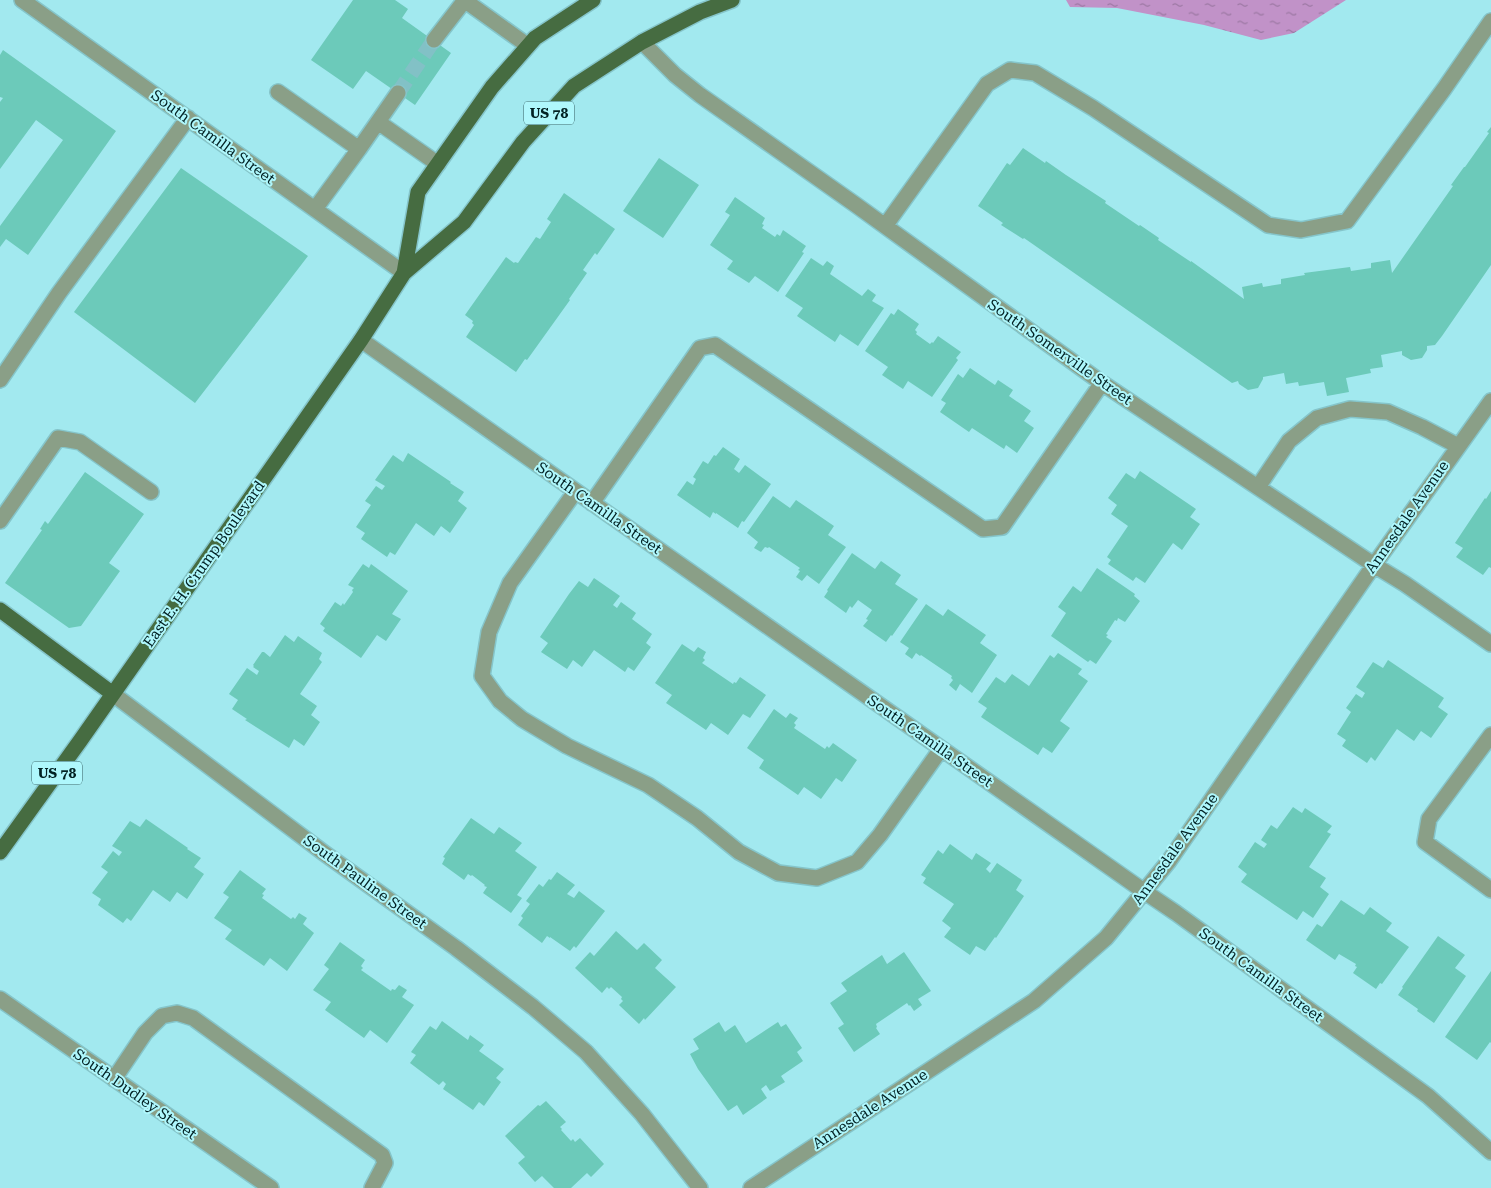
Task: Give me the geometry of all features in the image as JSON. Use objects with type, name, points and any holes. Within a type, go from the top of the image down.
[{"type":"main road","name":"East E. H. Crump Boulevard","points":[[404,273],[418,192],[492,87],[534,38],[593,0]]},
{"type":"main road","name":"East E. H. Crump Boulevard","points":[[0,852],[361,340],[404,273],[464,222],[522,142],[574,86],[642,42],[700,12],[732,0]]},
{"type":"main road","name":"South Pauline Street","points":[[0,610],[113,694]]},
{"type":"street","name":"South Camilla Street","points":[[22,0],[404,273]]},
{"type":"street","points":[[434,40],[464,0],[528,46]]},
{"type":"street","points":[[885,226],[987,84],[1010,70],[1034,73],[1076,98],[1268,225],[1300,230],[1347,221],[1491,22]]},
{"type":"street","name":"South Somerville Street","points":[[642,42],[675,75],[700,95],[1102,383],[1405,584],[1491,644]]},
{"type":"street","points":[[278,92],[359,149]]},
{"type":"street","points":[[315,209],[398,93]]},
{"type":"street","points":[[0,380],[59,293],[188,118]]},
{"type":"street","points":[[378,122],[438,164]]},
{"type":"street","name":"South Camilla Street","points":[[361,340],[1184,919],[1428,1096],[1491,1152]]},
{"type":"street","points":[[592,503],[700,348],[715,345],[983,529],[1002,527],[1102,383]]},
{"type":"street","name":"Annesdale Avenue","points":[[751,1188],[1034,1000],[1106,938],[1169,861],[1374,565],[1491,401]]},
{"type":"street","points":[[1258,488],[1289,441],[1317,418],[1350,409],[1388,412],[1458,446]]},
{"type":"street","points":[[0,521],[58,438],[80,442],[151,492]]},
{"type":"street","points":[[575,492],[510,583],[489,632],[482,676],[500,701],[522,719],[567,746],[648,786],[697,818],[740,852],[770,869],[778,873],[817,878],[857,862],[880,835],[942,749]]},
{"type":"street","name":"South Pauline Street","points":[[113,694],[533,1007],[586,1052],[642,1114],[700,1188]]},
{"type":"street","points":[[1491,735],[1429,819],[1425,842],[1491,890]]},
{"type":"street","name":"South Dudley Street","points":[[0,1000],[271,1188]]},
{"type":"street","points":[[114,1078],[145,1033],[162,1016],[177,1013],[193,1018],[382,1155],[384,1163],[372,1188]]},
{"type":"water","points":[[1066,0],[1346,0],[1294,33],[1261,40],[1204,25],[1117,8],[1070,7]]},
{"type":"building","points":[[353,0],[395,0],[408,9],[402,18],[451,53],[415,105],[366,71],[353,89],[311,60]]},
{"type":"building","points":[[3,50],[116,131],[28,255],[6,239],[0,247],[0,226],[63,140],[36,120],[0,169],[0,102],[3,98],[0,97],[0,55]]},
{"type":"building","points":[[1491,127],[1491,265],[1435,345],[1427,346],[1427,350],[1422,358],[1411,360],[1402,355],[1402,351],[1381,355],[1383,367],[1370,369],[1371,373],[1346,378],[1349,392],[1327,396],[1324,382],[1299,386],[1298,382],[1286,384],[1284,373],[1263,377],[1258,388],[1248,390],[1239,384],[1238,381],[1232,383],[1024,238],[1001,225],[1003,223],[978,206],[1007,163],[1010,165],[1023,148],[1106,201],[1105,203],[1159,238],[1158,240],[1244,299],[1242,287],[1262,283],[1263,287],[1281,284],[1281,279],[1305,275],[1304,273],[1350,267],[1351,271],[1371,268],[1371,263],[1390,260],[1392,273],[1453,186],[1451,185],[1489,133],[1487,132]]},
{"type":"building","points":[[659,158],[699,185],[663,238],[623,211]]},
{"type":"building","points":[[181,168],[308,256],[195,403],[74,312]]},
{"type":"building","points":[[564,193],[615,229],[597,255],[595,253],[583,270],[587,273],[570,300],[527,360],[525,359],[516,372],[466,337],[474,325],[473,321],[465,315],[506,257],[514,263],[518,263],[536,237],[540,239],[551,222],[547,219]]},
{"type":"building","points":[[735,197],[765,218],[762,228],[775,237],[777,234],[780,236],[783,230],[806,246],[802,252],[804,253],[778,292],[755,276],[749,283],[727,269],[733,261],[710,245],[730,215],[725,212]]},
{"type":"building","points":[[811,258],[823,266],[827,261],[834,266],[830,274],[862,296],[868,289],[876,295],[872,301],[884,308],[858,346],[840,334],[835,342],[797,316],[803,308],[785,296]]},
{"type":"building","points":[[898,309],[919,324],[915,330],[916,334],[930,344],[938,336],[961,352],[956,358],[958,360],[932,397],[908,381],[903,389],[882,375],[888,367],[865,351],[891,313],[894,315]]},
{"type":"building","points":[[970,368],[995,385],[998,380],[1013,390],[1009,396],[1031,411],[1024,421],[1034,428],[1017,453],[1006,445],[1004,449],[972,428],[969,432],[940,412],[946,403],[941,400],[958,374],[963,378]]},
{"type":"building","points":[[723,447],[740,459],[734,469],[739,473],[745,465],[771,484],[738,528],[716,513],[713,512],[710,518],[677,495],[687,481],[693,485],[696,479],[693,477],[703,461],[708,464]]},
{"type":"building","points":[[408,453],[464,492],[458,501],[467,508],[450,533],[441,526],[434,536],[416,523],[395,555],[390,552],[387,557],[361,539],[365,533],[356,527],[371,505],[365,501],[376,486],[382,490],[385,486],[375,480],[393,455],[403,462]]},
{"type":"building","points":[[1140,471],[1196,509],[1190,517],[1200,524],[1182,550],[1173,543],[1145,583],[1136,577],[1133,581],[1108,564],[1111,560],[1107,557],[1128,526],[1111,514],[1117,505],[1108,498],[1126,473],[1135,479]]},
{"type":"building","points":[[85,472],[144,514],[109,563],[120,571],[81,626],[69,628],[5,583],[42,530],[40,529],[45,521],[48,524]]},
{"type":"building","points":[[1491,491],[1491,568],[1489,567],[1483,575],[1456,557],[1463,548],[1455,543]]},
{"type":"building","points":[[773,496],[790,508],[796,500],[834,526],[828,535],[846,547],[819,584],[807,575],[802,581],[796,577],[800,568],[769,547],[765,547],[761,552],[754,548],[758,542],[747,533]]},
{"type":"building","points":[[852,553],[875,569],[881,561],[901,575],[895,584],[918,599],[886,642],[863,626],[872,610],[858,600],[852,608],[850,606],[846,613],[824,597]]},
{"type":"building","points":[[363,564],[369,568],[371,564],[408,591],[392,614],[401,619],[386,641],[377,635],[361,658],[323,631],[325,628],[320,624],[335,602],[341,606],[343,603],[344,605],[354,588],[348,585]]},
{"type":"building","points":[[1097,568],[1135,594],[1134,596],[1140,601],[1125,622],[1118,618],[1117,621],[1115,620],[1106,634],[1108,635],[1106,637],[1112,641],[1096,664],[1090,660],[1088,662],[1051,636],[1066,613],[1058,607],[1073,586],[1081,592]]},
{"type":"building","points":[[594,578],[620,596],[613,605],[617,608],[621,602],[636,613],[632,619],[652,634],[646,643],[651,647],[634,671],[628,667],[625,672],[594,650],[582,667],[573,660],[567,669],[541,652],[548,643],[540,637],[569,594],[579,581],[588,587]]},
{"type":"building","points":[[926,604],[943,616],[948,609],[986,635],[980,643],[997,655],[972,693],[960,684],[956,691],[949,685],[953,680],[952,676],[921,655],[916,653],[912,659],[905,654],[909,648],[900,642]]},
{"type":"building","points":[[285,635],[294,642],[298,636],[322,653],[319,659],[322,662],[300,694],[317,706],[311,715],[320,722],[304,746],[294,739],[289,748],[245,720],[247,719],[232,709],[238,700],[229,694],[247,668],[257,675],[259,671],[253,665],[262,652],[270,657]]},
{"type":"building","points":[[682,644],[694,652],[698,647],[706,652],[703,658],[705,660],[702,663],[733,684],[740,677],[766,695],[750,718],[743,714],[728,735],[711,723],[706,730],[666,703],[672,695],[655,683]]},
{"type":"building","points":[[1058,653],[1082,669],[1078,674],[1088,681],[1060,721],[1070,728],[1052,753],[1043,747],[1038,755],[981,717],[987,708],[978,702],[996,677],[1005,683],[1012,674],[1029,686],[1050,655],[1054,658]]},
{"type":"building","points":[[1388,660],[1444,698],[1438,707],[1448,714],[1431,738],[1421,731],[1414,741],[1397,729],[1375,761],[1371,757],[1367,763],[1342,746],[1346,740],[1337,734],[1351,712],[1346,708],[1356,694],[1362,698],[1365,693],[1356,687],[1373,662],[1383,668]]},
{"type":"building","points":[[774,709],[786,718],[790,713],[798,718],[794,723],[796,725],[794,728],[825,749],[827,746],[829,748],[833,743],[857,760],[842,782],[836,778],[821,799],[804,787],[798,795],[759,768],[764,760],[747,748]]},
{"type":"building","points":[[1293,807],[1302,813],[1305,808],[1332,826],[1327,832],[1331,834],[1309,867],[1326,878],[1320,887],[1329,894],[1313,918],[1303,911],[1297,920],[1241,882],[1247,874],[1238,867],[1255,842],[1264,848],[1267,844],[1261,840],[1271,825],[1277,829]]},
{"type":"building","points":[[471,818],[494,834],[499,827],[522,843],[515,851],[537,867],[517,895],[522,898],[511,913],[483,893],[487,887],[472,875],[468,874],[464,880],[442,864],[445,858],[443,857]]},
{"type":"building","points":[[146,819],[201,858],[194,867],[204,874],[187,899],[177,892],[170,902],[153,890],[131,921],[127,918],[123,923],[98,905],[101,899],[92,893],[108,872],[101,867],[113,851],[119,856],[122,852],[112,846],[130,821],[140,827]]},
{"type":"building","points":[[950,844],[972,860],[976,853],[991,863],[986,869],[990,873],[997,863],[1022,880],[1016,890],[1024,896],[996,938],[985,951],[976,946],[970,955],[944,937],[951,928],[942,921],[954,904],[923,883],[926,878],[921,875],[938,850],[943,854]]},
{"type":"building","points":[[240,870],[266,889],[262,894],[264,895],[262,898],[291,919],[293,917],[295,919],[299,913],[307,918],[303,924],[314,933],[287,971],[270,958],[264,966],[225,939],[232,930],[214,918],[229,897],[223,893]]},
{"type":"building","points":[[557,872],[575,885],[567,894],[574,898],[579,891],[605,911],[576,948],[574,946],[570,951],[547,936],[542,943],[518,925],[523,918],[521,916],[530,904],[526,901],[539,884],[543,887]]},
{"type":"building","points":[[1341,900],[1364,915],[1370,907],[1392,923],[1386,931],[1409,947],[1382,984],[1380,983],[1376,989],[1353,973],[1357,967],[1355,966],[1356,964],[1339,954],[1335,960],[1306,940],[1317,924],[1322,927]]},
{"type":"building","points":[[616,931],[637,950],[644,943],[662,960],[655,968],[676,987],[639,1024],[619,1005],[623,1001],[622,997],[611,987],[609,989],[607,987],[602,993],[575,968],[590,952],[594,956]]},
{"type":"building","points":[[1438,936],[1465,955],[1455,968],[1466,976],[1434,1023],[1398,995]]},
{"type":"building","points":[[340,942],[365,960],[361,970],[391,991],[392,989],[395,990],[399,985],[407,990],[402,997],[414,1005],[387,1043],[370,1030],[364,1038],[325,1010],[331,1002],[313,990],[329,969],[324,965]]},
{"type":"building","points":[[904,952],[931,991],[918,999],[922,1005],[914,1011],[907,1003],[876,1024],[880,1034],[854,1052],[838,1028],[844,1024],[830,1003],[847,991],[841,983],[882,955],[887,964]]},
{"type":"building","points":[[1491,971],[1491,1043],[1477,1060],[1445,1037]]},
{"type":"building","points":[[442,1021],[468,1040],[470,1035],[484,1045],[479,1051],[504,1069],[496,1078],[501,1082],[484,1106],[479,1102],[473,1110],[443,1089],[446,1084],[443,1081],[439,1085],[410,1063],[416,1055],[411,1052],[430,1026],[436,1030]]},
{"type":"building","points":[[719,1022],[725,1032],[735,1025],[746,1043],[778,1022],[781,1027],[786,1024],[802,1048],[797,1052],[803,1061],[781,1076],[785,1082],[770,1091],[766,1085],[761,1089],[767,1098],[743,1115],[737,1105],[728,1111],[698,1069],[690,1054],[699,1049],[693,1039]]},
{"type":"building","points":[[546,1101],[566,1122],[560,1127],[571,1141],[573,1139],[575,1142],[580,1138],[604,1164],[591,1177],[587,1173],[571,1188],[554,1188],[542,1176],[535,1182],[518,1163],[525,1157],[505,1136],[538,1105],[540,1106]]},
{"type":"tunnel","points":[[398,93],[434,40]]}]
